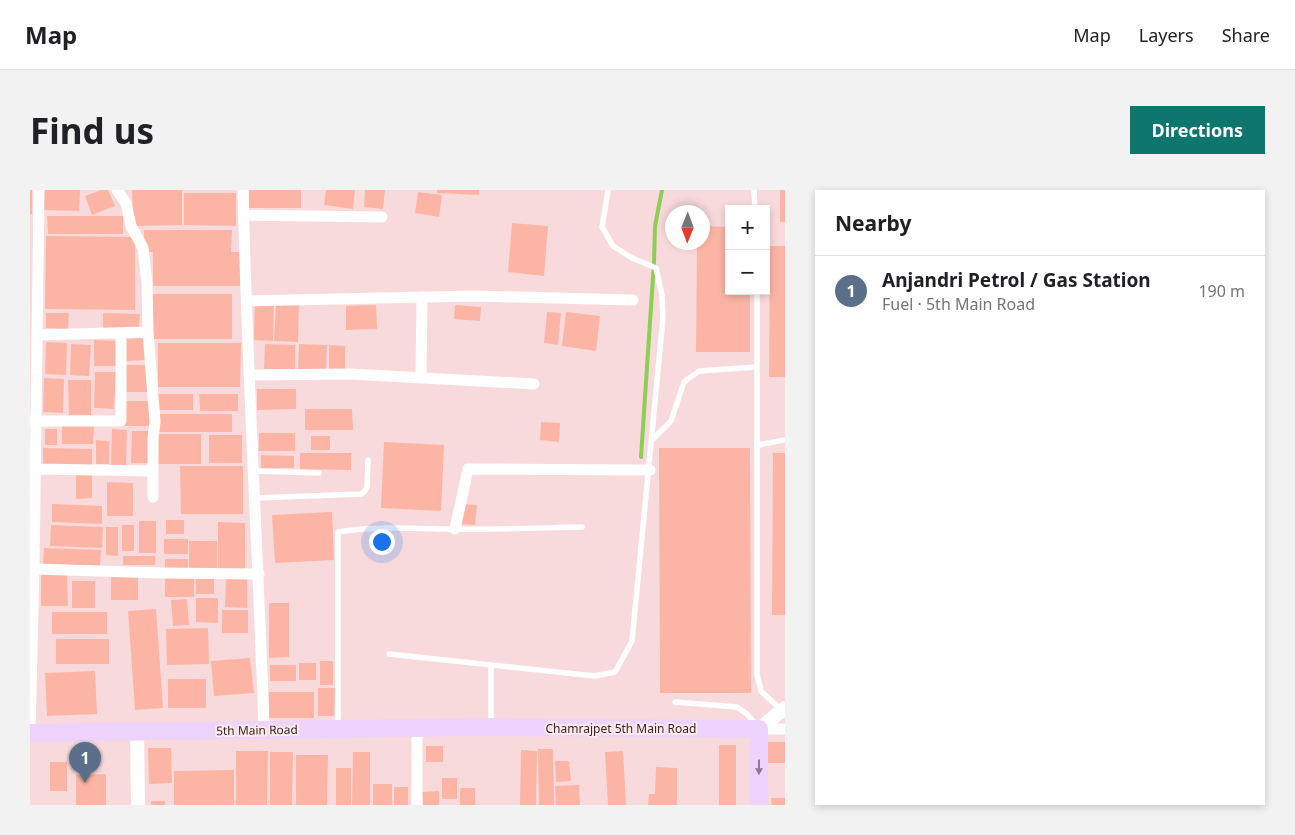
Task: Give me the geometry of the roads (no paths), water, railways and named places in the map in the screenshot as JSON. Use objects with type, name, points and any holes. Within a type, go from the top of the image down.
[{"type":"main road","name":"5th Main Road","points":[[30,733],[487,727]]},
{"type":"main road","name":"Chamrajpet 5th Main Road","points":[[487,727],[760,729]]},
{"type":"main road","points":[[759,805],[760,729]]},
{"type":"street","points":[[30,733],[32,568],[36,469],[33,421],[37,335],[34,287],[34,224],[39,190]]},
{"type":"street","points":[[117,190],[126,203],[131,226],[142,248],[147,284],[154,422],[153,497]]},
{"type":"street","points":[[243,190],[264,730]]},
{"type":"street","points":[[244,215],[382,217]]},
{"type":"street","points":[[246,300],[474,296],[632,300]]},
{"type":"street","points":[[421,378],[422,297]]},
{"type":"street","points":[[33,421],[121,421],[121,332]]},
{"type":"street","points":[[37,335],[148,332]]},
{"type":"street","points":[[250,375],[350,374],[534,384]]},
{"type":"street","points":[[36,469],[153,471]]},
{"type":"street","points":[[454,529],[468,469],[650,470]]},
{"type":"street","points":[[32,568],[162,573],[259,574]]},
{"type":"street","points":[[760,729],[784,709]]},
{"type":"street","points":[[416,728],[417,805]]},
{"type":"street","points":[[760,729],[785,729]]},
{"type":"street","points":[[137,731],[138,805]]},
{"type":"lane","points":[[389,654],[595,676],[615,672],[632,641],[650,470],[663,318],[662,294],[656,268],[632,258],[614,246],[602,227],[608,190]]},
{"type":"lane","points":[[754,190],[755,205]]},
{"type":"lane","points":[[757,295],[757,674],[761,691],[784,709]]},
{"type":"lane","points":[[652,440],[671,421],[684,382],[698,370],[756,367]]},
{"type":"lane","points":[[758,444],[785,440]]},
{"type":"lane","points":[[255,498],[362,494],[367,488],[368,460]]},
{"type":"lane","points":[[254,471],[319,473]]},
{"type":"lane","points":[[338,729],[338,532],[353,529],[399,528],[582,527]]},
{"type":"lane","points":[[487,727],[491,664]]},
{"type":"lane","points":[[675,702],[737,707],[747,714],[760,729]]},
{"type":"waterway","points":[[641,457],[655,226],[662,190]]},
{"type":"place","name":"Anjandri Petrol / Gas Station","points":[[85,783]]}]
